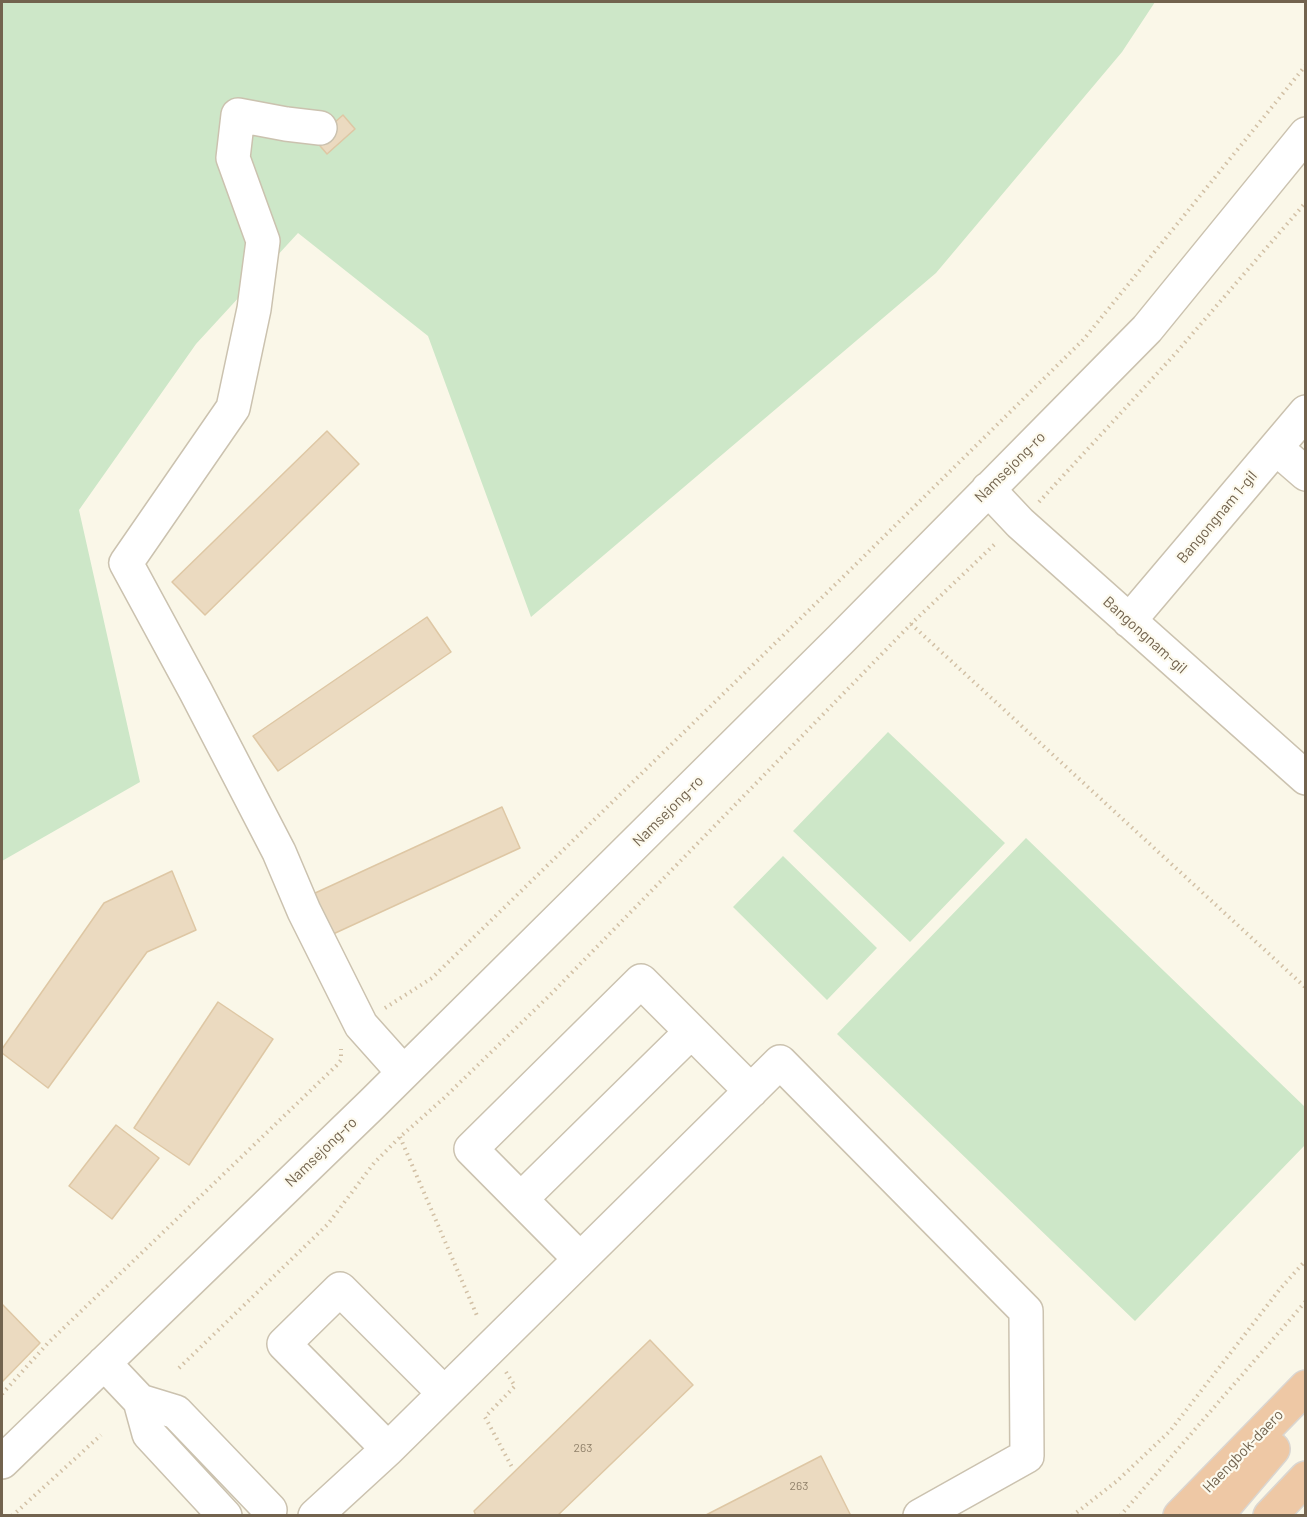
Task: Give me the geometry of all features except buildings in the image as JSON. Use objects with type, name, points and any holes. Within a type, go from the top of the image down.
[{"type":"highway","name":"Haengbok-daero","points":[[1180,1515],[1305,1387]]},
{"type":"highway","points":[[1216,1515],[1305,1411]]},
{"type":"highway","points":[[1270,1515],[1305,1479]]},
{"type":"street","points":[[320,128],[238,115],[233,158],[263,241],[254,309],[233,408],[126,563],[279,852],[304,911],[361,1025],[404,1072]]},
{"type":"street","name":"Namsejong-ro","points":[[2,1462],[404,1072],[651,828],[1147,329],[1305,134]]},
{"type":"street","name":"Bangongnam 1-gil","points":[[1129,621],[1305,412]]},
{"type":"street","points":[[1276,448],[1305,474]]},
{"type":"street","name":"Bangongnam-gil","points":[[988,489],[1020,523],[1305,777]]},
{"type":"street","points":[[580,1259],[471,1149],[641,981],[750,1091]]},
{"type":"street","points":[[521,1199],[691,1032]]},
{"type":"street","points":[[315,1515],[388,1449],[780,1062],[1026,1311],[1028,1456],[920,1515]]},
{"type":"street","points":[[388,1449],[284,1344],[340,1289],[444,1393]]},
{"type":"street","points":[[104,1363],[140,1401],[149,1434],[225,1515]]},
{"type":"street","points":[[140,1401],[176,1412],[264,1513],[282,1509],[301,1515]]},
{"type":"path","points":[[2,1394],[48,1343],[341,1060],[341,1041],[400,997],[432,978],[837,584],[1084,339],[1305,65]]},
{"type":"path","points":[[179,1368],[328,1224],[374,1164],[400,1137],[444,1098],[552,993],[911,624],[1020,523],[1175,354],[1305,202]]},
{"type":"path","points":[[911,624],[1305,988]]},
{"type":"path","points":[[400,1137],[491,1347],[515,1386],[484,1418],[513,1469]]},
{"type":"path","points":[[1072,1515],[1117,1481],[1170,1431],[1305,1260]]},
{"type":"path","points":[[1120,1515],[1305,1301]]},
{"type":"path","points":[[12,1515],[101,1435]]},
{"type":"green space","points":[[2,2],[1155,2],[1122,52],[936,273],[531,617],[428,336],[298,233],[196,344],[79,510],[140,782],[2,861]]},
{"type":"green space","points":[[888,732],[1005,843],[910,942],[793,831]]},
{"type":"green space","points":[[1026,838],[1305,1107],[1305,1145],[1135,1321],[837,1034]]},
{"type":"green space","points":[[783,856],[877,948],[827,1000],[733,907]]}]
